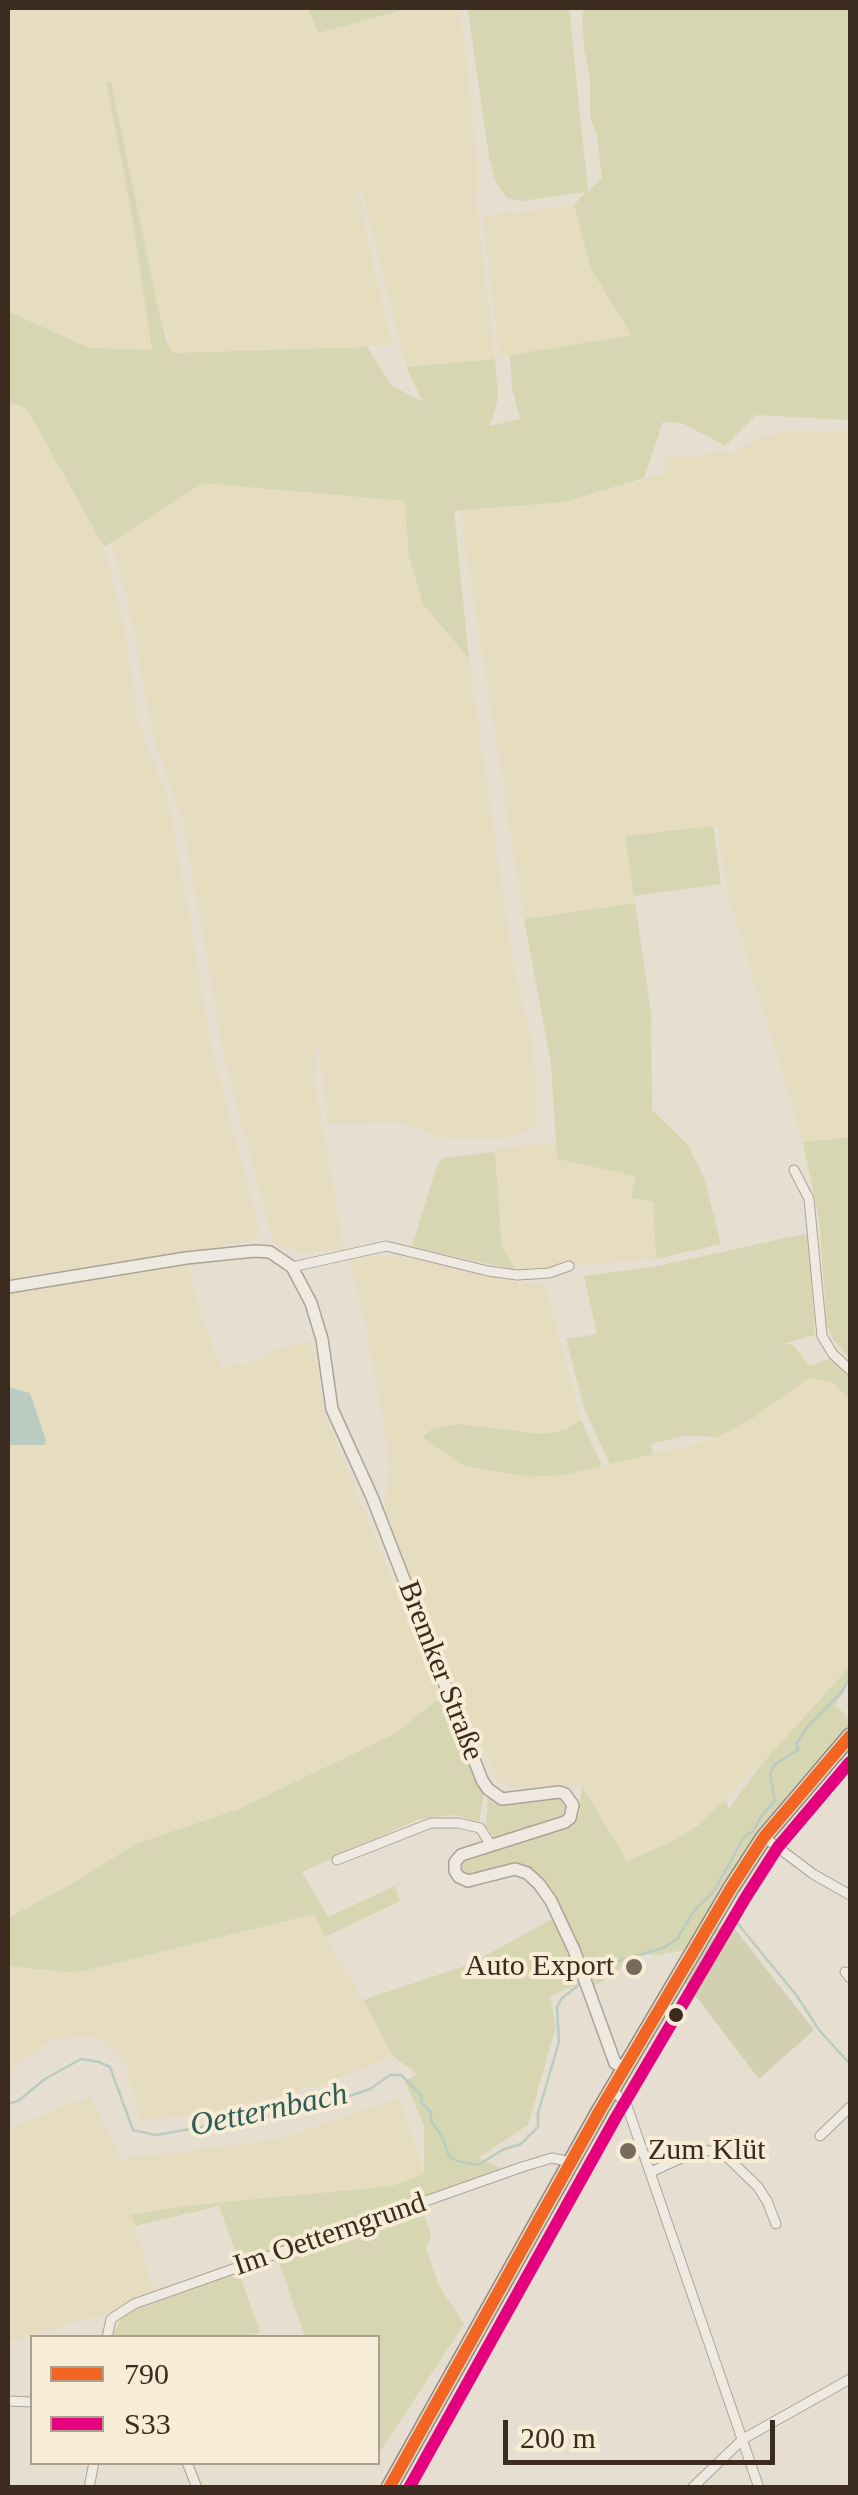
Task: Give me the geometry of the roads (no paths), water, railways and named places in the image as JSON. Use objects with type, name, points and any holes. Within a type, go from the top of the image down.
[{"type":"main road","points":[[388,2488],[716,1911],[764,1837],[850,1736]]},
{"type":"street","points":[[794,1170],[809,1200],[814,1228],[822,1336],[850,1370]]},
{"type":"street","points":[[8,1287],[254,1250],[270,1252],[292,1266],[386,1246],[488,1271],[517,1274],[569,1266]]},
{"type":"street","name":"Bremker Straße","points":[[292,1266],[311,1303],[322,1339],[336,1419],[372,1496],[482,1780],[502,1798],[559,1792],[573,1804],[565,1822],[458,1856],[454,1865],[456,1875],[468,1881],[514,1869],[532,1877],[552,1902],[615,2062],[625,2068]]},
{"type":"street","points":[[336,1860],[431,1823],[480,1828],[491,1845]]},
{"type":"street","points":[[764,1837],[813,1874],[850,1893]]},
{"type":"street","points":[[612,2090],[626,2103],[760,2488]]},
{"type":"street","points":[[820,2136],[850,2107]]},
{"type":"street","points":[[651,2172],[699,2150],[722,2152],[758,2187],[776,2224]]},
{"type":"street","name":"Im Oetterngrund","points":[[108,2335],[111,2319],[134,2304],[522,2167],[552,2158],[571,2162]]},
{"type":"street","points":[[692,2488],[743,2440],[850,2378]]},
{"type":"waterway","name":"Oetternbach","points":[[590,1975],[608,1964],[663,1948],[677,1939],[694,1911],[714,1891],[744,1837],[775,1801],[770,1774],[775,1764],[798,1750],[797,1743],[808,1726],[842,1692],[850,1676]]},
{"type":"waterway","points":[[733,1918],[850,2064]]},
{"type":"waterway","name":"Oetternbach","points":[[8,2104],[81,2059],[99,2062],[110,2067],[133,2130],[156,2135],[317,2107],[370,2089],[390,2075],[401,2075],[422,2096],[421,2102],[431,2112],[431,2120],[449,2156],[478,2165],[521,2144],[538,2127],[538,2113],[559,2042],[557,2007],[580,1984]]},
{"type":"place","name":"Auto Export","points":[[634,1967]]},
{"type":"place","name":"Zum Klüt","points":[[628,2151]]}]
